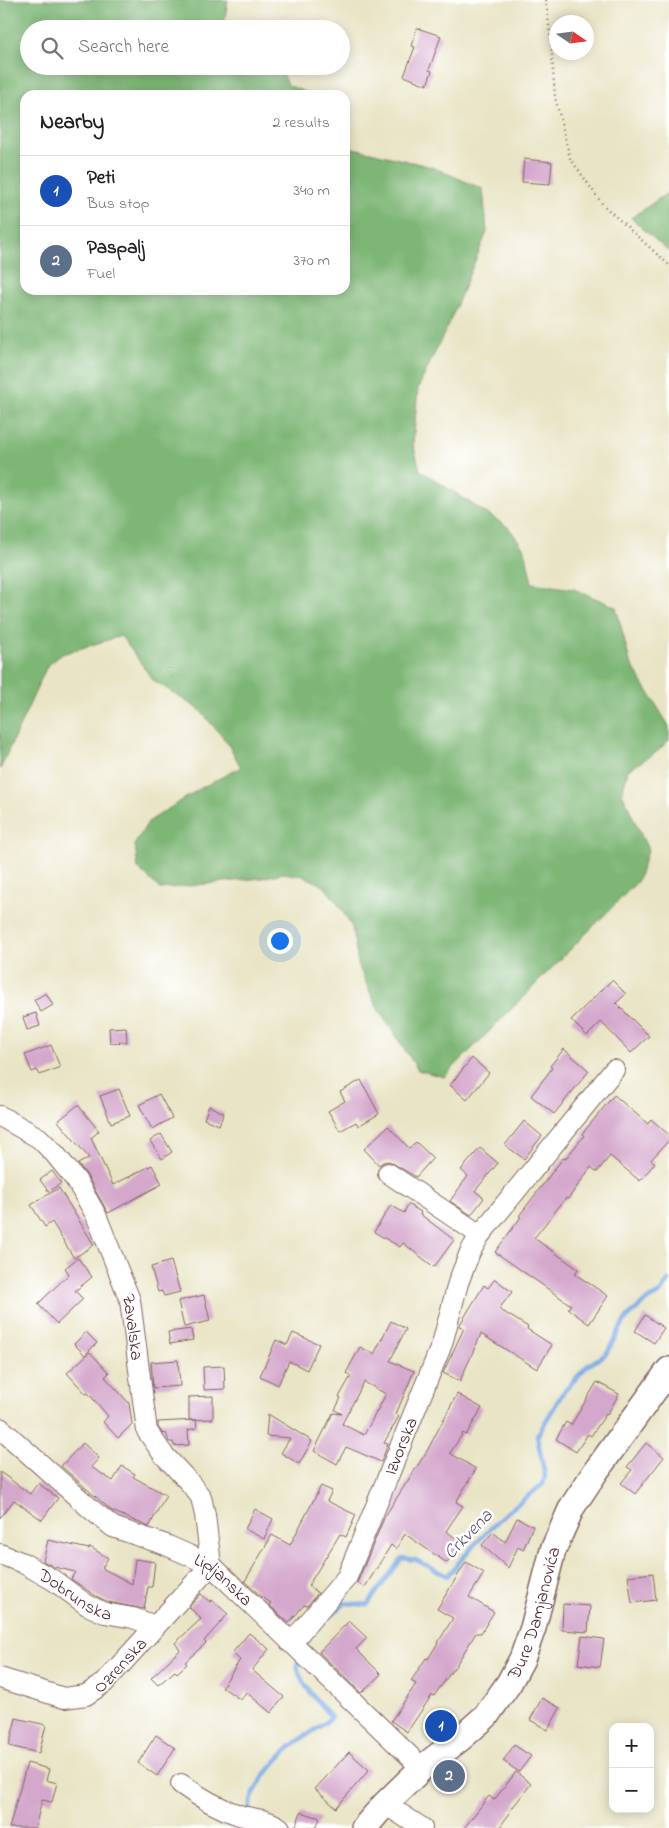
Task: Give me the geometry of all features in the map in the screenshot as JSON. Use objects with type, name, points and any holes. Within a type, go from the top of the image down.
[{"type":"main road","name":"Đure Damjanovića","points":[[364,1828],[385,1804],[422,1768],[486,1716],[509,1683],[522,1659],[533,1628],[554,1550],[572,1507],[596,1470],[669,1370]]},
{"type":"street","name":"Izvorska","points":[[293,1645],[347,1577],[442,1344],[458,1283],[470,1252],[480,1235],[614,1070]]},
{"type":"street","name":"Zavalska","points":[[0,1116],[39,1138],[55,1154],[76,1180],[96,1215],[130,1300],[147,1431],[163,1454],[190,1482],[200,1497],[205,1516],[211,1565]]},
{"type":"street","points":[[388,1173],[480,1235]]},
{"type":"street","name":"Lipljanska","points":[[0,1428],[113,1527],[166,1545],[211,1565],[422,1768]]},
{"type":"street","name":"Dobrunska","points":[[0,1554],[23,1563],[53,1580],[87,1605],[105,1613],[133,1618],[155,1626]]},
{"type":"street","name":"Ozrenska","points":[[0,1678],[64,1698],[86,1695],[104,1683],[211,1565]]},
{"type":"street","points":[[181,1784],[209,1802],[247,1817],[270,1822],[280,1828]]},
{"type":"street","points":[[385,1804],[422,1828]]},
{"type":"path","points":[[546,0],[555,97],[570,158],[603,205],[669,265]]},
{"type":"green space","points":[[0,0],[228,0],[225,20],[20,20],[20,75],[284,75],[288,85],[300,90],[20,90],[20,295],[350,295],[350,147],[432,167],[483,189],[487,232],[450,321],[418,388],[413,444],[420,470],[509,528],[525,550],[532,583],[574,589],[616,607],[630,662],[669,726],[669,740],[658,751],[628,770],[622,793],[648,850],[637,882],[444,1077],[418,1070],[376,1006],[358,964],[352,927],[324,886],[304,876],[283,873],[262,878],[160,889],[138,868],[135,844],[148,822],[201,788],[241,767],[228,744],[200,710],[153,680],[121,636],[62,654],[47,666],[0,769]]},
{"type":"green space","points":[[669,192],[669,252],[631,218]]},
{"type":"building","points":[[417,28],[441,36],[429,70],[432,71],[427,85],[404,76],[415,47],[411,46]]},
{"type":"building","points":[[524,159],[552,162],[550,184],[522,182]]},
{"type":"building","points":[[612,980],[626,994],[616,1003],[649,1036],[631,1053],[601,1022],[587,1036],[571,1020]]},
{"type":"building","points":[[46,993],[53,1005],[41,1012],[34,1000]]},
{"type":"building","points":[[36,1013],[40,1026],[27,1030],[23,1017]]},
{"type":"building","points":[[126,1027],[127,1042],[110,1043],[109,1028]]},
{"type":"building","points":[[51,1045],[60,1067],[40,1075],[37,1070],[32,1072],[25,1055]]},
{"type":"building","points":[[564,1049],[589,1071],[554,1114],[531,1096],[552,1068],[550,1066]]},
{"type":"building","points":[[472,1058],[489,1073],[467,1100],[450,1085]]},
{"type":"building","points":[[361,1080],[379,1114],[358,1126],[356,1122],[340,1131],[328,1111],[345,1101],[340,1092]]},
{"type":"building","points":[[119,1089],[130,1116],[111,1123],[100,1096]]},
{"type":"building","points":[[159,1094],[172,1118],[152,1129],[139,1105]]},
{"type":"building","points":[[614,1095],[648,1124],[651,1119],[669,1135],[669,1140],[651,1160],[655,1163],[640,1181],[610,1156],[597,1172],[591,1167],[568,1199],[566,1198],[534,1238],[578,1269],[575,1274],[608,1296],[589,1324],[568,1309],[571,1305],[495,1252],[521,1217],[519,1216],[563,1158],[565,1159],[584,1136],[582,1134]]},
{"type":"building","points":[[78,1105],[99,1131],[91,1138],[113,1185],[152,1165],[162,1184],[108,1213],[86,1174],[78,1164],[89,1158],[58,1121]]},
{"type":"building","points":[[209,1106],[224,1113],[219,1125],[204,1119]]},
{"type":"building","points":[[524,1121],[542,1136],[524,1159],[505,1145]]},
{"type":"building","points":[[388,1126],[409,1148],[416,1142],[433,1158],[416,1177],[389,1161],[379,1165],[364,1149]]},
{"type":"building","points":[[161,1134],[172,1152],[162,1159],[150,1141]]},
{"type":"building","points":[[480,1148],[498,1163],[475,1191],[484,1198],[471,1215],[450,1201],[468,1176],[461,1170]]},
{"type":"building","points":[[52,1171],[61,1183],[49,1192],[40,1180]]},
{"type":"building","points":[[59,1188],[94,1245],[74,1258],[52,1222],[45,1227],[31,1205]]},
{"type":"building","points":[[408,1204],[421,1212],[420,1214],[454,1240],[434,1267],[403,1243],[400,1247],[374,1232],[391,1205],[404,1213]]},
{"type":"building","points":[[78,1258],[92,1277],[75,1291],[83,1299],[57,1324],[38,1304],[69,1274],[65,1268]]},
{"type":"building","points":[[171,1261],[180,1292],[164,1296],[162,1291],[158,1292],[151,1267]]},
{"type":"building","points":[[495,1279],[512,1292],[499,1309],[552,1345],[537,1369],[481,1334],[460,1381],[443,1373],[464,1328],[459,1326],[484,1285],[488,1288]]},
{"type":"building","points":[[204,1295],[210,1321],[184,1327],[178,1301]]},
{"type":"building","points":[[645,1315],[664,1328],[654,1343],[635,1331]]},
{"type":"building","points":[[391,1321],[406,1329],[390,1361],[414,1371],[396,1414],[399,1416],[384,1443],[388,1444],[381,1462],[346,1447],[337,1464],[314,1451],[333,1413],[342,1414],[335,1410],[341,1398],[339,1397],[351,1376],[346,1373],[360,1347],[374,1354]],"holes":[[[364,1382],[386,1394],[364,1435],[342,1424]]]},
{"type":"building","points":[[191,1329],[193,1340],[170,1344],[168,1332]]},
{"type":"building","points":[[86,1332],[97,1343],[85,1355],[74,1344]]},
{"type":"building","points":[[293,1333],[319,1344],[307,1370],[289,1361],[278,1385],[260,1376],[276,1340],[287,1345]]},
{"type":"building","points":[[90,1352],[109,1373],[105,1377],[129,1403],[132,1424],[118,1438],[103,1422],[108,1416],[67,1373]]},
{"type":"building","points":[[178,1360],[180,1386],[153,1388],[151,1362]]},
{"type":"building","points":[[224,1366],[225,1389],[204,1390],[203,1367]]},
{"type":"building","points":[[597,1382],[619,1394],[607,1415],[591,1436],[588,1434],[576,1452],[556,1439],[566,1422],[571,1425]]},
{"type":"building","points":[[457,1394],[482,1408],[466,1435],[463,1433],[450,1453],[476,1469],[456,1502],[463,1506],[446,1531],[461,1542],[447,1563],[405,1534],[396,1549],[391,1545],[365,1587],[357,1583],[385,1516],[427,1451]]},
{"type":"building","points":[[213,1396],[213,1419],[189,1420],[189,1397]]},
{"type":"building","points":[[268,1414],[312,1441],[299,1464],[281,1453],[290,1438],[266,1436]]},
{"type":"building","points":[[196,1420],[197,1428],[188,1430],[189,1445],[174,1446],[173,1442],[169,1442],[166,1433],[163,1434],[158,1427],[158,1422]]},
{"type":"building","points":[[83,1443],[99,1458],[91,1467],[113,1481],[122,1466],[135,1474],[133,1477],[166,1495],[149,1527],[112,1511],[61,1466]]},
{"type":"building","points":[[646,1443],[664,1457],[635,1494],[621,1483],[632,1470],[627,1467]]},
{"type":"building","points":[[0,1472],[30,1494],[38,1483],[58,1498],[42,1520],[14,1500],[0,1518]]},
{"type":"building","points":[[321,1486],[332,1491],[327,1501],[356,1515],[346,1537],[340,1534],[308,1586],[318,1593],[307,1606],[304,1605],[289,1623],[269,1605],[271,1603],[245,1581],[272,1535],[290,1545]]},
{"type":"building","points":[[255,1509],[273,1519],[264,1539],[245,1529]]},
{"type":"building","points":[[517,1518],[533,1526],[523,1550],[518,1547],[508,1568],[482,1545],[493,1532],[505,1542]]},
{"type":"building","points":[[48,1540],[89,1549],[90,1547],[108,1558],[102,1568],[132,1584],[135,1559],[155,1562],[152,1587],[148,1587],[144,1609],[108,1602],[71,1579],[75,1572],[54,1567],[43,1561]]},
{"type":"building","points":[[466,1562],[484,1573],[469,1597],[494,1612],[481,1633],[476,1633],[456,1665],[434,1696],[432,1695],[407,1732],[391,1721],[416,1684],[411,1681],[426,1658],[428,1659],[453,1618],[437,1609]]},
{"type":"building","points":[[653,1573],[656,1600],[632,1603],[628,1576]]},
{"type":"building","points":[[201,1594],[210,1602],[212,1600],[228,1614],[204,1641],[206,1643],[185,1662],[187,1664],[158,1685],[151,1678],[180,1650],[175,1643],[201,1619],[189,1607]]},
{"type":"building","points":[[563,1604],[590,1606],[588,1632],[562,1630]]},
{"type":"building","points":[[349,1621],[367,1638],[356,1649],[381,1674],[361,1693],[319,1652]]},
{"type":"building","points":[[249,1633],[269,1649],[252,1670],[284,1697],[271,1713],[246,1692],[241,1700],[222,1687],[240,1660],[232,1653]]},
{"type":"building","points":[[582,1636],[604,1639],[600,1667],[578,1664]]},
{"type":"building","points":[[542,1698],[560,1708],[548,1730],[530,1720]]},
{"type":"building","points":[[16,1718],[46,1725],[39,1753],[9,1746]]},
{"type":"building","points":[[156,1735],[175,1748],[157,1776],[138,1763]]},
{"type":"building","points":[[514,1745],[531,1756],[519,1772],[503,1761]]},
{"type":"building","points":[[349,1752],[369,1770],[336,1808],[315,1789]]},
{"type":"building","points":[[454,1762],[463,1772],[445,1790],[435,1779]]},
{"type":"building","points":[[27,1763],[49,1769],[46,1780],[57,1783],[52,1802],[42,1800],[35,1828],[9,1828]]},
{"type":"building","points":[[516,1772],[531,1784],[499,1828],[464,1828],[489,1796],[494,1800]]},
{"type":"building","points":[[301,1812],[320,1818],[316,1828],[295,1828]]},
{"type":"waterway","name":"Crkvena","points":[[305,1647],[313,1631],[345,1603],[367,1605],[402,1558],[416,1560],[447,1576],[506,1513],[543,1484],[545,1476],[537,1436],[562,1394],[587,1366],[606,1354],[625,1320],[643,1303],[660,1293],[669,1280]]},
{"type":"waterway","name":"Crkvena","points":[[248,1812],[254,1793],[271,1767],[293,1745],[331,1717],[303,1681],[299,1673],[299,1659]]},
{"type":"place","name":"Peti","points":[[441,1726]]},
{"type":"place","name":"Paspalj","points":[[449,1776]]}]
